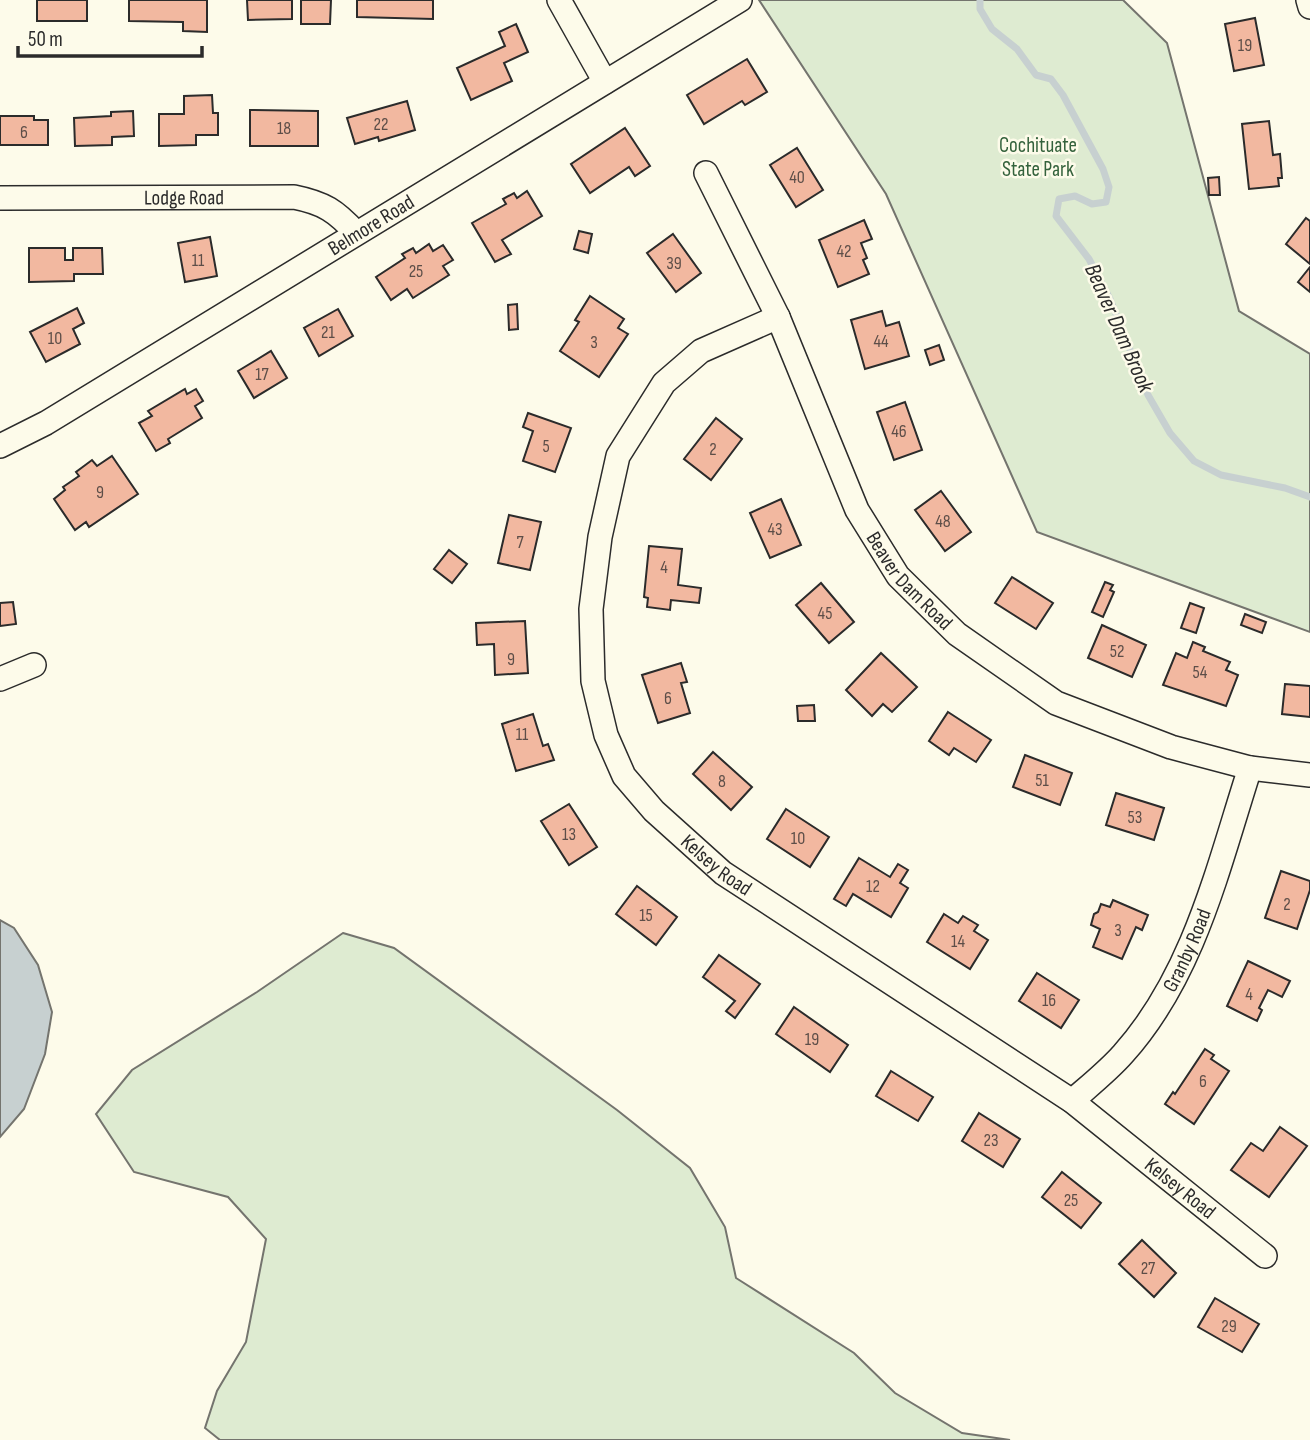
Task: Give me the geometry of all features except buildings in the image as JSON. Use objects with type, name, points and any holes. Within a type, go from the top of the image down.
[{"type":"street","points":[[559,0],[605,82]]},
{"type":"street","name":"Belmore Road","points":[[0,446],[46,423],[740,0]]},
{"type":"street","points":[[1308,0],[1310,7]]},
{"type":"street","name":"Beaver Dam Road","points":[[706,173],[778,317],[857,510],[898,576],[957,634],[1056,704],[1171,747],[1250,768],[1310,775]]},
{"type":"street","name":"Lodge Road","points":[[0,198],[294,197],[327,206],[356,233]]},
{"type":"street","name":"Kelsey Road","points":[[778,317],[701,351],[664,383],[618,456],[600,537],[591,609],[593,681],[606,735],[624,776],[654,811],[723,873],[1072,1101],[1265,1256]]},
{"type":"street","points":[[0,680],[34,665]]},
{"type":"street","name":"Granby Road","points":[[1072,1101],[1124,1054],[1171,988],[1201,921],[1250,768]]},
{"type":"green space","name":"Cochituate State Park","points":[[759,0],[1123,0],[1167,43],[1239,311],[1310,354],[1310,632],[1037,532],[886,194]]},
{"type":"green space","points":[[343,933],[394,948],[617,1110],[690,1168],[725,1227],[736,1278],[854,1353],[895,1393],[962,1433],[1010,1440],[220,1440],[205,1428],[217,1391],[246,1342],[266,1239],[228,1197],[134,1172],[96,1114],[132,1070],[257,992]]},
{"type":"shaded area","points":[[0,920],[14,928],[38,965],[52,1012],[45,1054],[24,1109],[0,1137]]},
{"type":"waterway","name":"Beaver Dam Brook","points":[[980,0],[980,9],[992,29],[1017,49],[1036,75],[1051,79],[1063,95],[1103,169],[1109,187],[1106,202],[1092,204],[1075,196],[1059,199],[1056,216],[1089,259],[1110,299],[1148,395],[1170,433],[1194,461],[1221,475],[1285,488],[1310,497]]}]
